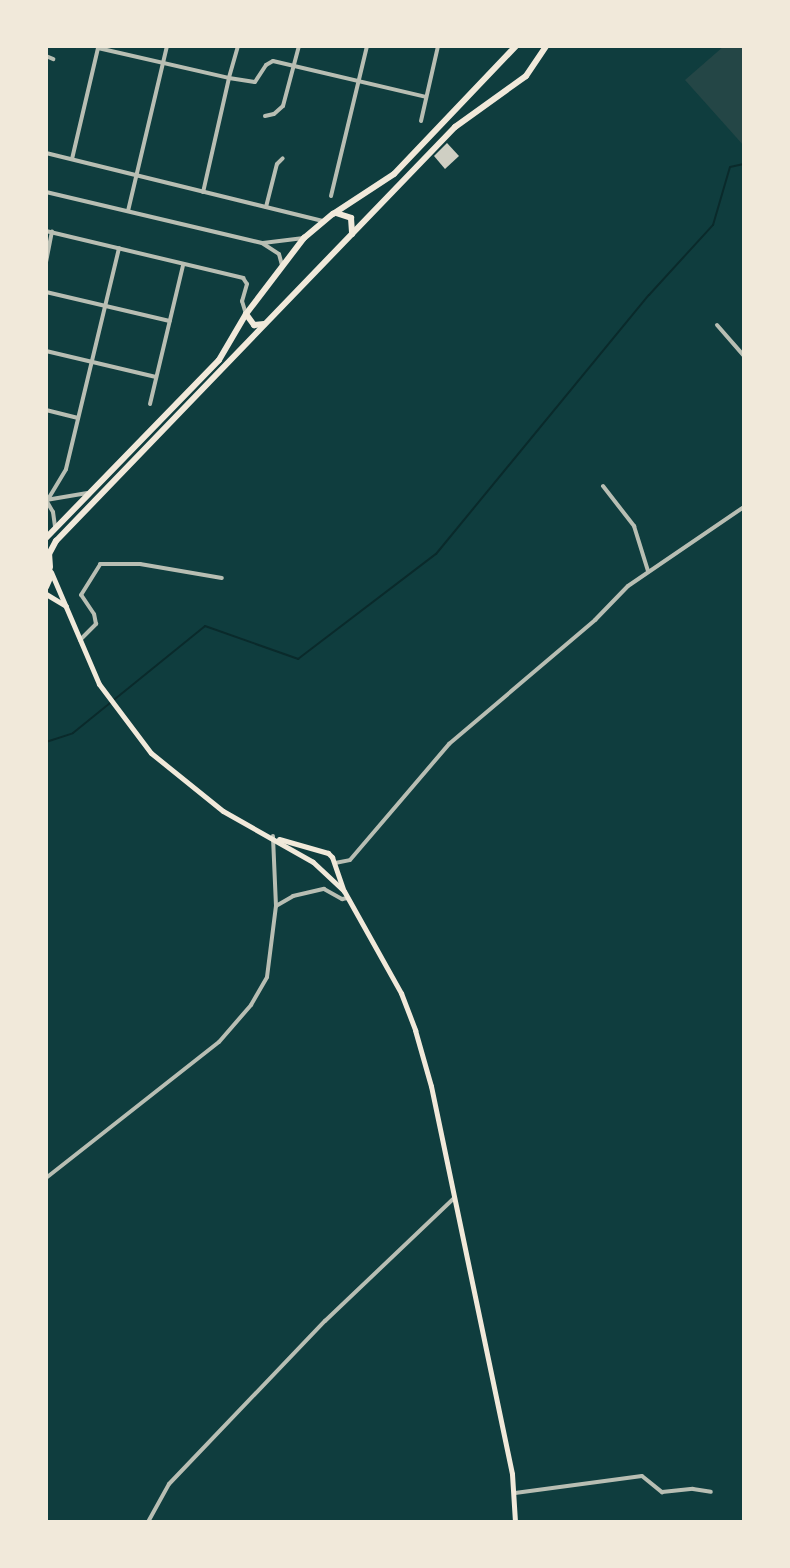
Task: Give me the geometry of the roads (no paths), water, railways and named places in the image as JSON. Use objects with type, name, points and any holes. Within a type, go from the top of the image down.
[{"type":"main road","points":[[46,538],[219,360],[246,314],[304,238],[323,221],[387,179],[516,46]]},
{"type":"main road","points":[[46,587],[49,554],[56,541],[459,123],[526,76],[546,46]]},
{"type":"main road","points":[[459,123],[460,106]]},
{"type":"main road","points":[[414,153],[414,170]]},
{"type":"main road","points":[[333,214],[344,213],[351,218],[354,225],[351,237]]},
{"type":"main road","points":[[246,314],[254,325],[267,323]]},
{"type":"main road","points":[[49,567],[111,702],[151,753],[223,811],[276,838],[313,862],[346,894]]},
{"type":"main road","points":[[46,594],[67,607]]},
{"type":"main road","points":[[276,838],[328,853],[346,894],[386,961],[406,1005],[431,1086],[515,1493],[515,1522]]},
{"type":"main road","points":[[313,862],[316,853],[322,851]]},
{"type":"main road","points":[[321,870],[335,863]]},
{"type":"street","points":[[127,212],[167,46]]},
{"type":"street","points":[[203,192],[238,46]]},
{"type":"street","points":[[265,116],[274,114],[283,106],[299,46]]},
{"type":"street","points":[[331,196],[367,46]]},
{"type":"street","points":[[421,121],[438,46]]},
{"type":"street","points":[[72,159],[98,47],[255,82],[268,62],[294,65],[426,97]]},
{"type":"street","points":[[46,56],[53,59]]},
{"type":"street","points":[[46,153],[323,221]]},
{"type":"street","points":[[266,209],[277,164],[283,158]]},
{"type":"street","points":[[46,192],[262,243],[304,238]]},
{"type":"street","points":[[46,262],[49,231],[246,280],[242,301],[246,314]]},
{"type":"street","points":[[262,243],[279,254],[282,265]]},
{"type":"street","points":[[47,500],[64,474],[119,248]]},
{"type":"street","points":[[150,404],[183,265]]},
{"type":"street","points":[[46,292],[170,321]]},
{"type":"street","points":[[717,325],[744,356]]},
{"type":"street","points":[[46,351],[156,377]]},
{"type":"street","points":[[744,372],[744,381]]},
{"type":"street","points":[[46,410],[78,418]]},
{"type":"street","points":[[603,486],[634,526],[648,571]]},
{"type":"street","points":[[47,500],[87,493]]},
{"type":"street","points":[[47,500],[55,527]]},
{"type":"street","points":[[335,863],[350,860],[449,744],[648,571],[744,507]]},
{"type":"street","points":[[80,640],[96,624],[94,614],[81,595],[100,564],[140,564],[222,578]]},
{"type":"street","points":[[46,1178],[236,1026],[267,977],[276,906],[276,838]]},
{"type":"street","points":[[276,906],[293,896],[324,889],[338,898],[346,894]]},
{"type":"street","points":[[148,1522],[169,1484],[325,1321],[454,1198]]},
{"type":"street","points":[[515,1493],[642,1476],[662,1492],[693,1489],[711,1492]]},
{"type":"waterway","points":[[46,742],[73,733],[205,626],[298,659],[436,554],[649,295],[713,225],[730,167],[744,164]]}]
